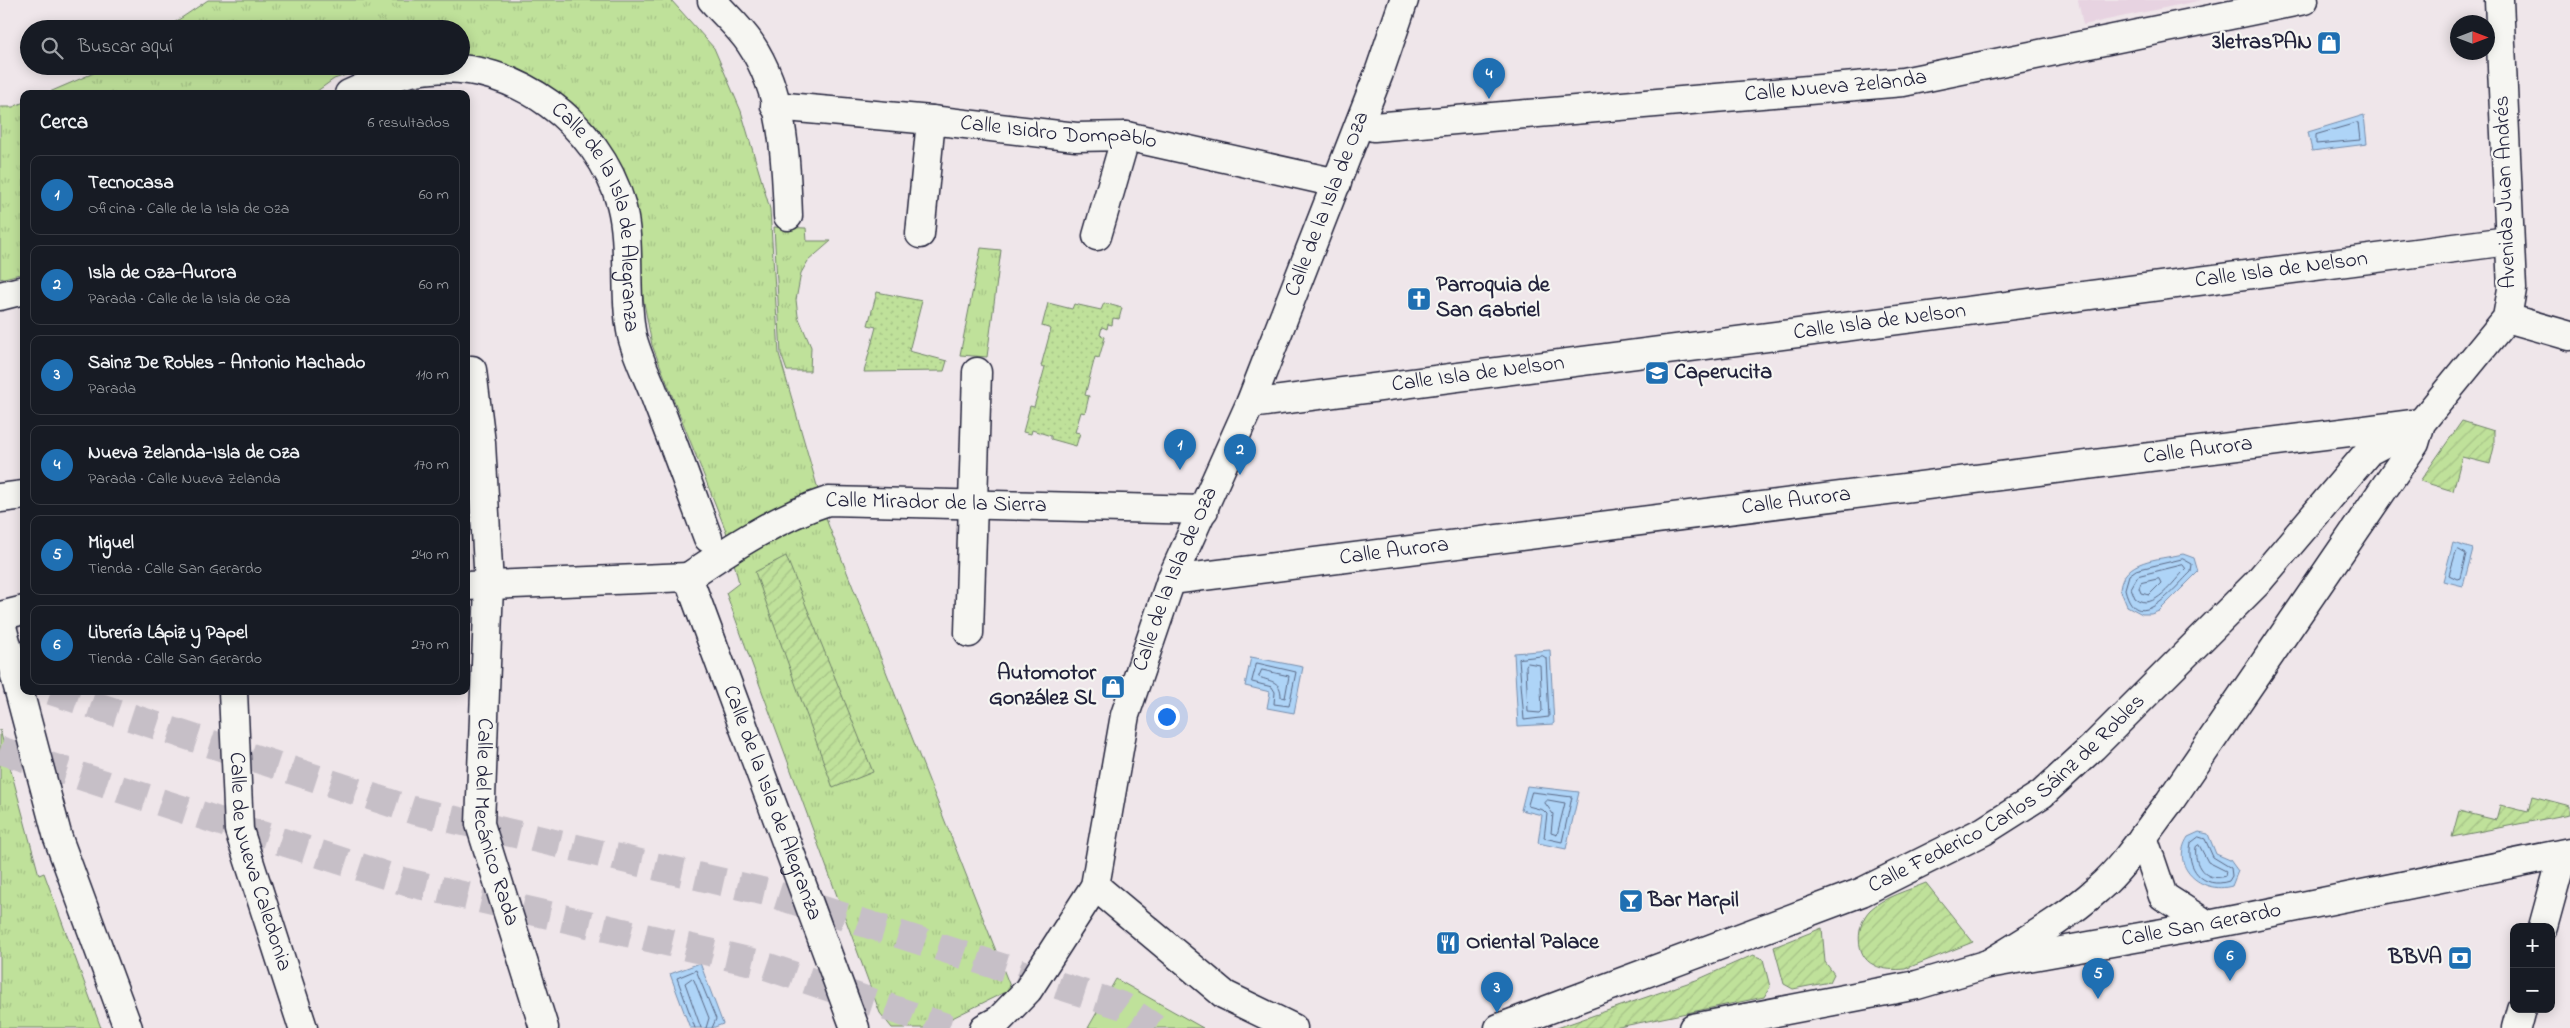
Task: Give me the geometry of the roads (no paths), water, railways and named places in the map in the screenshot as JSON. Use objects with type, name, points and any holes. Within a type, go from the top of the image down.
[{"type":"street","points":[[712,0],[750,42],[765,70],[785,144],[788,216]]},
{"type":"street","name":"Calle de la Isla de Oza","points":[[984,1028],[999,1020],[1028,990],[1095,886],[1125,716],[1172,580],[1250,404],[1360,123],[1404,0]]},
{"type":"street","name":"Calle Nueva Zelanda","points":[[1360,123],[1374,127],[1903,82],[2304,0]]},
{"type":"street","name":"Avenida Juan Andrés","points":[[2499,0],[2508,241],[2512,289],[2507,318],[2570,336]]},
{"type":"street","name":"Calle de la Isla de Alegranza","points":[[470,70],[495,75],[524,87],[575,126],[603,166],[620,202],[626,230],[628,298],[633,336],[708,538]]},
{"type":"street","name":"Calle de la Isla de Alegranza","points":[[360,90],[399,75]]},
{"type":"street","name":"Calle Isidro Dompablo","points":[[775,106],[931,120],[1076,137],[1126,136],[1337,183]]},
{"type":"street","points":[[920,234],[931,120]]},
{"type":"street","points":[[1098,236],[1126,136]]},
{"type":"street","name":"Calle Isla de Nelson","points":[[1250,404],[2508,241]]},
{"type":"street","points":[[0,296],[20,291]]},
{"type":"street","name":"Calle Federico Carlos Sáinz de Robles","points":[[1988,964],[2051,925],[2094,893],[2143,837],[2170,801],[2414,443],[2421,423],[2507,318]]},
{"type":"street","name":"Calle del Mecánico Rada","points":[[472,370],[478,586],[480,824],[544,1028]]},
{"type":"street","points":[[968,633],[974,505],[977,372]]},
{"type":"street","name":"Calle Federico Carlos Sáinz de Robles","points":[[1498,1028],[1862,892],[1984,831],[2042,794],[2093,747],[2256,583],[2369,451],[2421,423]]},
{"type":"street","name":"Calle Aurora","points":[[1172,580],[2421,423]]},
{"type":"street","points":[[0,498],[20,496]]},
{"type":"street","name":"Calle Mirador de la Sierra","points":[[688,578],[721,555],[805,508],[828,501],[1204,510]]},
{"type":"street","points":[[478,586],[688,578]]},
{"type":"street","name":"Calle de la Isla de Alegranza","points":[[688,578],[855,1028]]},
{"type":"street","points":[[20,611],[0,617],[20,693]]},
{"type":"street","points":[[20,695],[58,838],[128,1028]]},
{"type":"street","name":"Calle de Nueva Caledonia","points":[[233,695],[239,830],[303,1028]]},
{"type":"street","points":[[2143,837],[2162,896],[2208,925]]},
{"type":"street","name":"Calle San Gerardo","points":[[1693,1028],[1917,985],[1988,964],[2208,925],[2566,853],[2544,923]]},
{"type":"street","points":[[1095,886],[1267,1028]]},
{"type":"street","points":[[1225,995],[1293,1028]]},
{"type":"street","points":[[2516,1028],[2519,1013]]},
{"type":"water","points":[[2364,115],[2367,144],[2312,151],[2308,132]]},
{"type":"water","points":[[2453,543],[2473,549],[2463,586],[2443,581]]},
{"type":"water","points":[[2183,554],[2194,558],[2198,572],[2159,611],[2151,614],[2142,614],[2127,606],[2120,589],[2123,579],[2128,572],[2143,562]]},
{"type":"water","points":[[1550,650],[1554,724],[1518,726],[1514,653]]},
{"type":"water","points":[[1251,657],[1303,667],[1294,713],[1267,708],[1270,692],[1245,686]]},
{"type":"water","points":[[1527,786],[1579,792],[1566,849],[1538,843],[1542,815],[1521,810]]},
{"type":"water","points":[[2199,832],[2208,834],[2216,854],[2230,860],[2238,871],[2232,886],[2220,888],[2209,886],[2191,876],[2185,868],[2182,858],[2183,848],[2188,837]]},
{"type":"water","points":[[700,963],[723,1024],[712,1028],[690,1028],[670,974]]},
{"type":"tunnel","points":[[63,695],[412,810],[770,893],[1123,1006],[1155,1028]]},
{"type":"tunnel","points":[[0,750],[406,882],[757,963],[949,1028]]},
{"type":"place","name":"3letrasPAN","points":[[2329,43]]},
{"type":"place","name":"Nueva Zelanda-Isla de Oza","points":[[1489,99]]},
{"type":"place","name":"Parroquia de San Gabriel","points":[[1419,299]]},
{"type":"place","name":"Caperucita","points":[[1657,373]]},
{"type":"place","name":"Tecnocasa","points":[[1180,470]]},
{"type":"place","name":"Isla de Oza-Aurora","points":[[1240,475]]},
{"type":"place","name":"Automotor González SL","points":[[1113,687]]},
{"type":"place","name":"Bar Marpil","points":[[1631,901]]},
{"type":"place","name":"Oriental Palace","points":[[1448,943]]},
{"type":"place","name":"BBVA","points":[[2460,958]]},
{"type":"place","name":"Librería Lápiz y Papel","points":[[2230,981]]},
{"type":"place","name":"Miguel","points":[[2098,999]]},
{"type":"place","name":"Sainz De Robles - Antonio Machado","points":[[1497,1013]]}]
